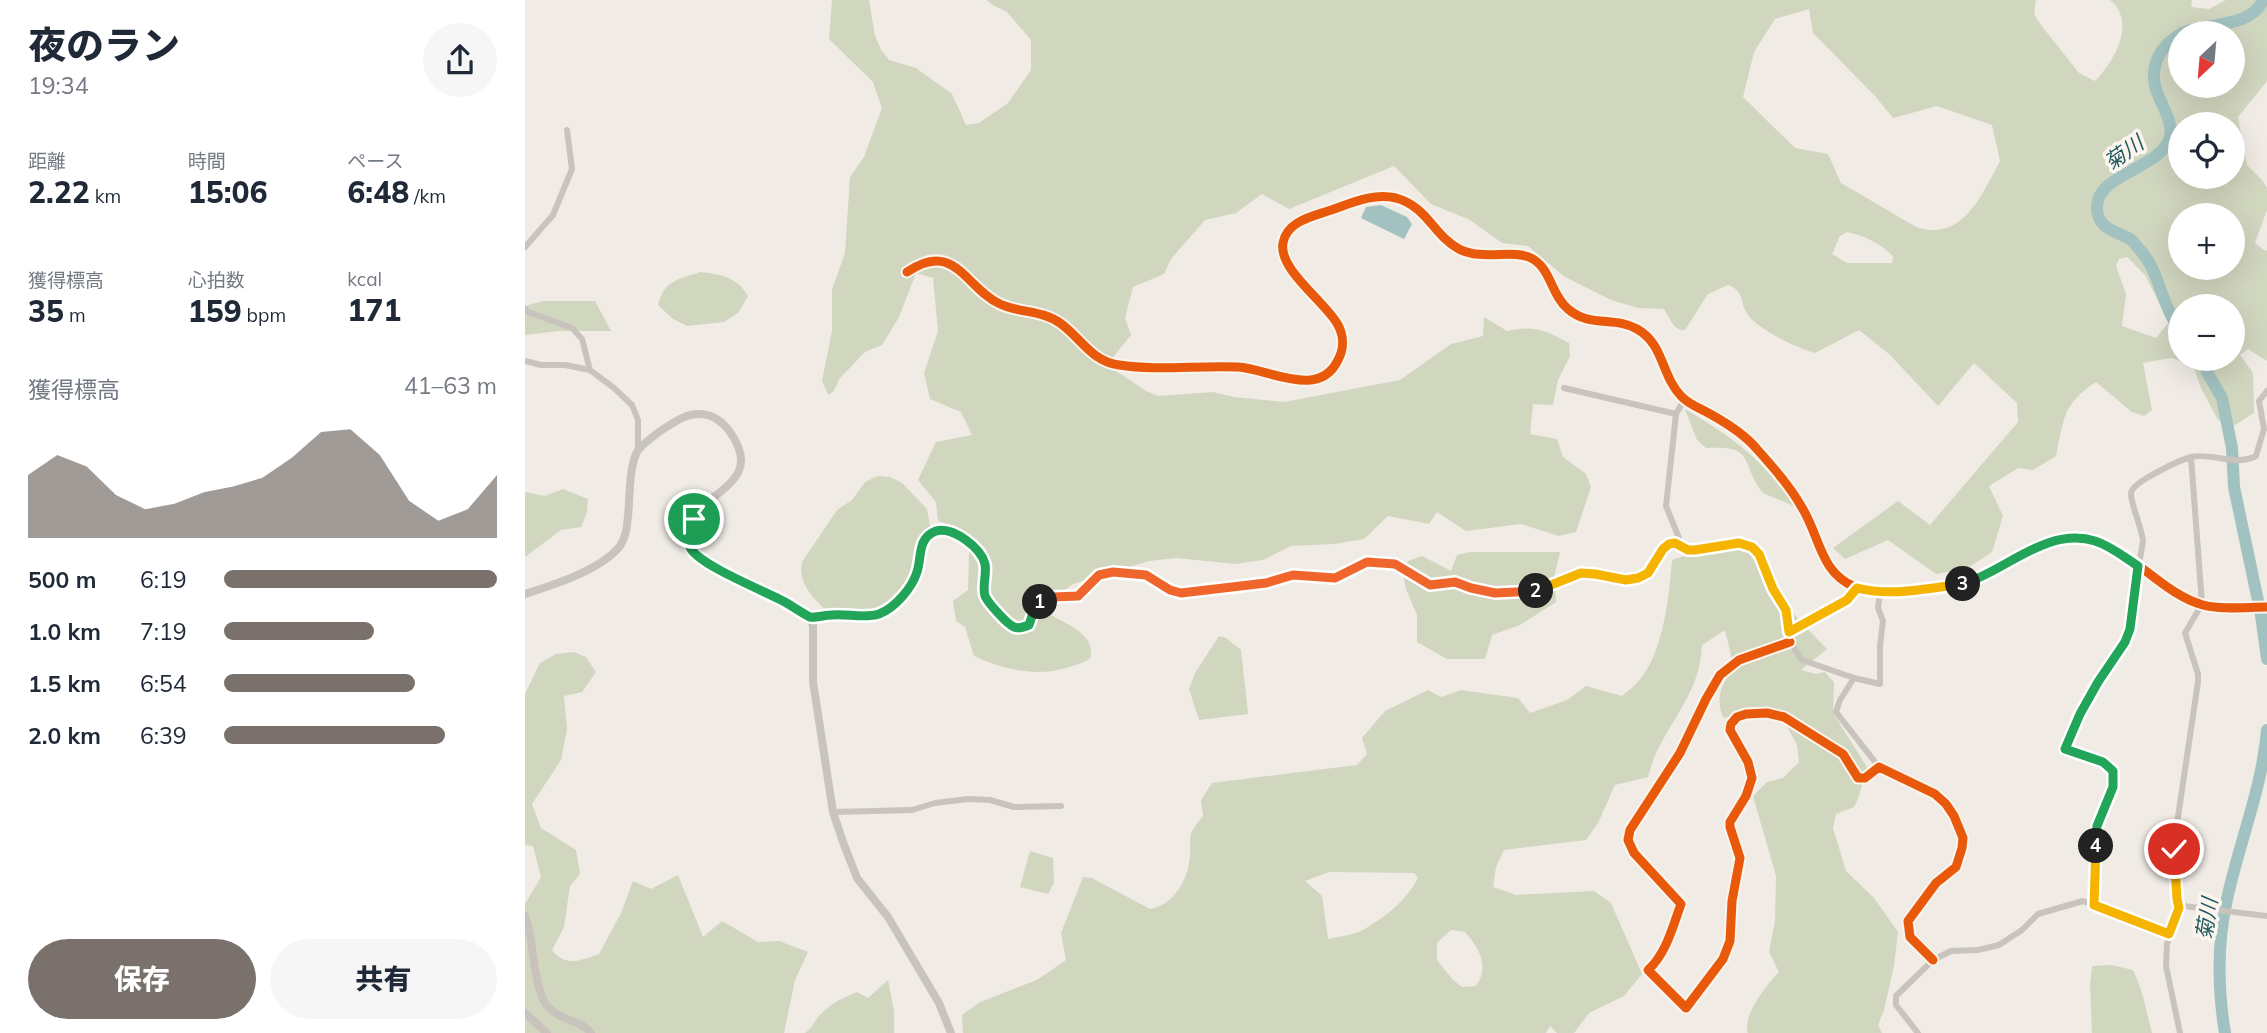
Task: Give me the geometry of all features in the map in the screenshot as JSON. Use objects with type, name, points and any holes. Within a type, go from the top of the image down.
[{"type":"street","points":[[525,247],[553,215],[572,169],[567,130]]},
{"type":"street","points":[[907,272],[926,262],[947,263],[966,275],[983,294],[1008,307],[1053,318],[1095,355],[1115,365],[1241,367],[1306,381],[1323,377],[1334,368],[1341,355],[1343,340],[1335,320],[1285,260],[1283,244],[1287,233],[1300,221],[1366,198],[1393,197],[1417,208],[1450,243],[1468,253],[1525,255],[1535,260],[1546,273],[1561,303],[1581,318],[1625,324],[1645,334],[1659,351],[1669,379],[1684,400],[1722,421],[1752,443],[1799,501],[1822,556],[1830,568],[1841,579],[1857,588],[1880,593],[1970,582],[2043,545],[2068,539],[2096,541],[2201,604],[2267,607]]},
{"type":"street","points":[[525,309],[572,328],[582,340],[590,370]]},
{"type":"street","points":[[525,361],[590,370],[632,405],[638,420],[638,451],[634,463],[627,530],[621,545],[596,565],[525,594]]},
{"type":"street","points":[[1564,388],[1676,414]]},
{"type":"street","points":[[2094,905],[2097,826],[2113,787],[2113,771],[2103,762],[2065,749],[2080,714],[2125,642],[2130,629],[2143,541],[2132,490],[2147,477],[2191,457],[2233,460],[2252,458],[2258,451],[2264,429],[2259,401],[2267,391]]},
{"type":"street","points":[[1679,545],[1679,538],[1666,506],[1676,414],[1684,400]]},
{"type":"street","points":[[638,451],[661,430],[689,415],[712,416],[722,422],[740,453],[740,470],[733,482],[697,513],[688,530],[690,548],[701,558],[810,617],[839,614],[866,617],[890,608],[915,578],[925,538],[933,532],[943,530],[961,536],[979,554],[984,562],[986,598],[1008,623],[1019,628],[1029,625],[1034,610],[1044,600],[1078,596],[1099,575],[1113,572],[1146,575],[1170,590],[1181,593],[1266,583],[1293,575],[1335,578],[1363,563],[1385,563],[1406,569],[1430,585],[1458,582],[1483,591],[1510,593],[1545,588],[1581,573],[1626,580],[1638,578],[1648,573],[1666,546],[1675,543],[1695,550],[1734,542],[1752,547],[1759,554],[1773,589],[1786,610],[1790,642],[1802,660],[1880,684],[1883,617],[1878,607],[1880,593]]},
{"type":"street","points":[[2180,1033],[2167,978],[2167,944],[2179,908],[2175,837],[2198,682],[2185,634],[2201,604],[2191,457]]},
{"type":"street","points":[[1789,632],[1847,600],[1857,588]]},
{"type":"street","points":[[810,617],[814,641],[813,682],[833,811],[853,870],[895,929],[939,1003],[951,1033]]},
{"type":"street","points":[[1790,642],[1739,660],[1720,675],[1679,753],[1630,831],[1628,841],[1635,853],[1681,904],[1657,963],[1648,970],[1686,1008],[1723,959],[1730,941],[1732,901],[1740,858],[1730,822],[1747,796],[1752,778],[1748,762],[1732,735],[1731,724],[1737,717],[1746,714],[1767,713],[1784,717],[1843,754],[1858,778],[1865,778],[1879,767]]},
{"type":"street","points":[[1854,678],[1836,712],[1842,722],[1879,767],[1935,794],[1946,804],[1960,828],[1962,848],[1956,867],[1936,883],[1908,921],[1910,936],[1933,960]]},
{"type":"street","points":[[833,811],[912,810],[935,803],[968,799],[990,800],[1014,807],[1061,806]]},
{"type":"street","points":[[1918,1033],[1896,1004],[1896,996],[1933,960],[1951,951],[1978,950],[1999,945],[2022,930],[2038,914],[2083,901],[2169,934]]},
{"type":"street","points":[[2179,908],[2183,906],[2218,909],[2267,916]]},
{"type":"street","points":[[525,916],[544,1002],[563,1019],[583,1025],[591,1033]]},
{"type":"street","points":[[525,1013],[547,1033]]},
{"type":"green space","points":[[832,0],[869,0],[875,36],[881,50],[889,60],[916,68],[952,94],[966,125],[979,123],[1008,103],[1031,70],[1031,40],[1007,12],[987,0],[2036,0],[2034,14],[2041,25],[2079,73],[2095,81],[2120,42],[2122,19],[2110,0],[2192,0],[2191,7],[2209,9],[2226,0],[2267,0],[2267,81],[2242,112],[2168,112],[2168,189],[2245,189],[2245,154],[2247,165],[2263,181],[2267,188],[2267,210],[2255,243],[2267,250],[2267,361],[2248,349],[2245,351],[2245,294],[2168,294],[2168,320],[2145,275],[2127,257],[2119,259],[2116,266],[2126,294],[2122,326],[2156,338],[2168,323],[2168,359],[2143,363],[2152,410],[2144,416],[2132,412],[2096,382],[2085,390],[2066,413],[2056,456],[2033,470],[2018,468],[1989,486],[2003,516],[1992,552],[1966,569],[1936,574],[1888,540],[1845,559],[1833,548],[1898,501],[1930,525],[2018,422],[2017,403],[1974,363],[1938,406],[1889,354],[1859,330],[1815,353],[1807,351],[1779,338],[1753,321],[1745,311],[1737,291],[1728,285],[1708,294],[1685,330],[1681,330],[1672,323],[1664,309],[1638,308],[1611,300],[1565,277],[1528,246],[1502,243],[1470,220],[1431,204],[1394,166],[1289,209],[1262,194],[1236,213],[1205,220],[1171,259],[1164,274],[1133,287],[1125,318],[1131,335],[1107,365],[1158,396],[1213,392],[1284,402],[1400,380],[1451,344],[1483,336],[1484,317],[1507,331],[1533,329],[1546,332],[1569,343],[1570,356],[1558,380],[1553,405],[1533,404],[1530,434],[1557,439],[1563,457],[1586,474],[1591,487],[1576,532],[1559,536],[1521,524],[1466,531],[1437,512],[1429,524],[1388,516],[1364,539],[1334,544],[1291,546],[1263,560],[1235,564],[1177,558],[1149,561],[1073,584],[1058,595],[1051,608],[1051,615],[1085,637],[1091,651],[1090,659],[1060,670],[1017,670],[974,656],[965,627],[956,621],[953,601],[968,590],[969,553],[959,528],[938,521],[936,502],[918,480],[936,442],[972,435],[961,412],[930,399],[924,373],[938,331],[933,278],[916,273],[899,317],[882,345],[865,352],[840,378],[833,392],[828,395],[822,381],[832,331],[832,290],[845,253],[850,177],[864,157],[882,108],[873,82],[829,39]],"holes":[[[1809,9],[1813,33],[1893,118],[1937,106],[1992,125],[2000,161],[1969,212],[1946,228],[1932,230],[1916,227],[1841,183],[1828,154],[1795,148],[1743,97],[1754,52],[1775,19]],[[1847,232],[1872,241],[1893,256],[1892,263],[1847,263],[1832,254],[1840,236]]]},
{"type":"green space","points":[[700,272],[728,278],[739,284],[748,296],[738,313],[724,322],[687,326],[673,319],[658,305],[664,290],[673,282]]},
{"type":"green space","points":[[543,301],[595,301],[611,331],[559,331],[525,335],[525,306]]},
{"type":"green space","points":[[2245,362],[2253,373],[2254,413],[2235,425],[2218,420],[2195,371],[2245,371]]},
{"type":"green space","points":[[1685,409],[1745,450],[1771,475],[1794,506],[1763,493],[1740,453],[1733,449],[1706,448],[1697,440]]},
{"type":"green space","points":[[878,476],[890,477],[902,483],[927,509],[930,526],[918,546],[916,560],[897,596],[884,607],[828,612],[812,596],[805,584],[802,562],[837,510],[852,500],[865,482]]},
{"type":"green space","points":[[563,489],[588,499],[587,512],[581,527],[561,530],[525,557],[525,492],[545,496]]},
{"type":"green space","points":[[1741,538],[1780,597],[1827,649],[1801,670],[1816,674],[1825,672],[1834,682],[1833,713],[1867,767],[1854,807],[1836,814],[1833,828],[1846,871],[1874,898],[1898,932],[1894,966],[1878,1025],[1882,1033],[1748,1033],[1747,1026],[1752,1009],[1779,972],[1769,952],[1775,921],[1776,876],[1753,796],[1767,782],[1783,778],[1799,762],[1797,745],[1784,721],[1757,710],[1724,718],[1720,706],[1721,692],[1726,680],[1735,672],[1725,630],[1702,645],[1695,681],[1652,762],[1648,777],[1615,785],[1598,823],[1586,840],[1504,850],[1496,867],[1493,887],[1516,895],[1594,891],[1611,903],[1642,974],[1624,996],[1589,1013],[1574,1033],[1557,1033],[1550,1026],[1546,1033],[963,1033],[962,1015],[980,1002],[1037,980],[1066,960],[1061,933],[1083,877],[1092,878],[1150,909],[1159,907],[1173,897],[1183,882],[1189,865],[1191,834],[1203,816],[1201,800],[1212,783],[1357,765],[1367,754],[1362,738],[1385,711],[1428,690],[1441,697],[1461,690],[1518,698],[1530,713],[1567,700],[1586,686],[1622,696],[1642,677],[1656,651],[1664,621],[1672,560]],"holes":[[[1329,872],[1414,873],[1418,878],[1400,902],[1377,921],[1361,931],[1328,939],[1322,896],[1305,881]],[[1451,930],[1465,932],[1478,951],[1482,972],[1476,986],[1462,987],[1437,960],[1437,943]]]},
{"type":"green space","points":[[1470,552],[1560,552],[1554,578],[1556,602],[1520,625],[1492,635],[1485,659],[1447,659],[1417,642],[1417,615],[1406,589],[1402,569],[1408,561],[1422,556],[1451,571],[1457,555]]},
{"type":"green space","points":[[1219,636],[1241,650],[1248,714],[1199,720],[1189,689],[1195,673]]},
{"type":"green space","points":[[574,652],[586,657],[596,672],[582,692],[564,696],[567,729],[561,760],[532,804],[541,828],[576,850],[580,874],[570,886],[564,927],[552,950],[568,961],[599,954],[621,913],[633,881],[651,889],[678,875],[703,937],[722,921],[758,942],[779,941],[808,952],[795,980],[784,1033],[525,1033],[525,904],[541,877],[533,846],[525,845],[525,694],[540,663],[556,654]]},
{"type":"green space","points":[[1030,851],[1053,858],[1054,883],[1048,894],[1020,887]]},
{"type":"green space","points":[[2111,965],[2133,970],[2152,1033],[2092,1033],[2092,966]]},
{"type":"green space","points":[[888,980],[894,1011],[894,1033],[805,1033],[820,1014],[835,1003],[857,992],[868,998]]},
{"type":"water","points":[[1381,205],[1407,217],[1412,224],[1404,239],[1361,218],[1366,207]]},
{"type":"waterway","name":"菊川","points":[[2234,21],[2248,16],[2263,0]]},
{"type":"waterway","name":"菊川","points":[[2168,44],[2160,53],[2154,69],[2154,78],[2169,122],[2170,137],[2155,157],[2106,187],[2099,197],[2097,209],[2104,225],[2130,239],[2141,251],[2157,279],[2168,309]]},
{"type":"waterway","name":"菊川","points":[[2207,372],[2222,398],[2232,448],[2234,487],[2261,615],[2267,659]]},
{"type":"waterway","name":"菊川","points":[[2225,1033],[2219,968],[2223,920],[2255,796],[2267,730]]},
{"type":"cycle path","points":[[907,272],[923,263],[948,263],[988,297],[1000,304],[1053,319],[1094,354],[1110,363],[1148,368],[1238,367],[1306,380],[1319,378],[1330,372],[1340,356],[1342,338],[1332,316],[1288,264],[1283,253],[1286,235],[1303,220],[1349,204],[1372,197],[1396,198],[1416,208],[1459,249],[1477,254],[1515,254],[1538,262],[1562,303],[1576,315],[1628,325],[1646,335],[1658,351],[1669,379],[1681,396],[1741,434],[1774,469],[1801,506],[1827,562],[1834,572],[1855,587],[1896,592],[1962,583],[1985,575],[2034,548],[2074,538],[2109,546],[2170,589],[2203,605],[2226,608],[2267,607]]},
{"type":"cycle path","points":[[1790,642],[1739,660],[1720,675],[1680,753],[1630,830],[1628,840],[1634,853],[1681,904],[1664,948],[1648,970],[1686,1008],[1723,959],[1730,941],[1732,901],[1740,858],[1730,822],[1746,796],[1752,778],[1748,762],[1730,730],[1731,724],[1737,717],[1746,714],[1767,713],[1784,717],[1843,754],[1858,778],[1865,778],[1879,767],[1935,794],[1946,804],[1963,838],[1956,867],[1936,883],[1908,921],[1910,937],[1933,960]]},
{"type":"route","points":[[694,519],[688,530],[688,542],[695,553],[810,617],[839,614],[866,617],[885,611],[899,599],[915,578],[925,538],[937,531],[952,532],[961,536],[982,558],[985,566],[984,591],[988,601],[1011,626],[1019,628],[1029,625],[1040,602],[1053,597],[1078,596],[1104,573],[1146,575],[1170,590],[1181,593],[1266,583],[1293,575],[1335,578],[1367,562],[1395,564],[1430,585],[1458,582],[1483,591],[1510,593],[1545,588],[1581,573],[1633,580],[1648,573],[1669,544],[1675,543],[1688,550],[1695,550],[1734,542],[1752,547],[1759,554],[1773,589],[1786,610],[1789,632],[1847,600],[1857,588],[1874,593],[1963,584],[2051,542],[2068,539],[2096,541],[2138,566],[2130,629],[2125,642],[2080,714],[2065,749],[2103,762],[2113,771],[2113,787],[2097,826],[2094,905],[2169,934],[2179,908],[2174,849]]}]
